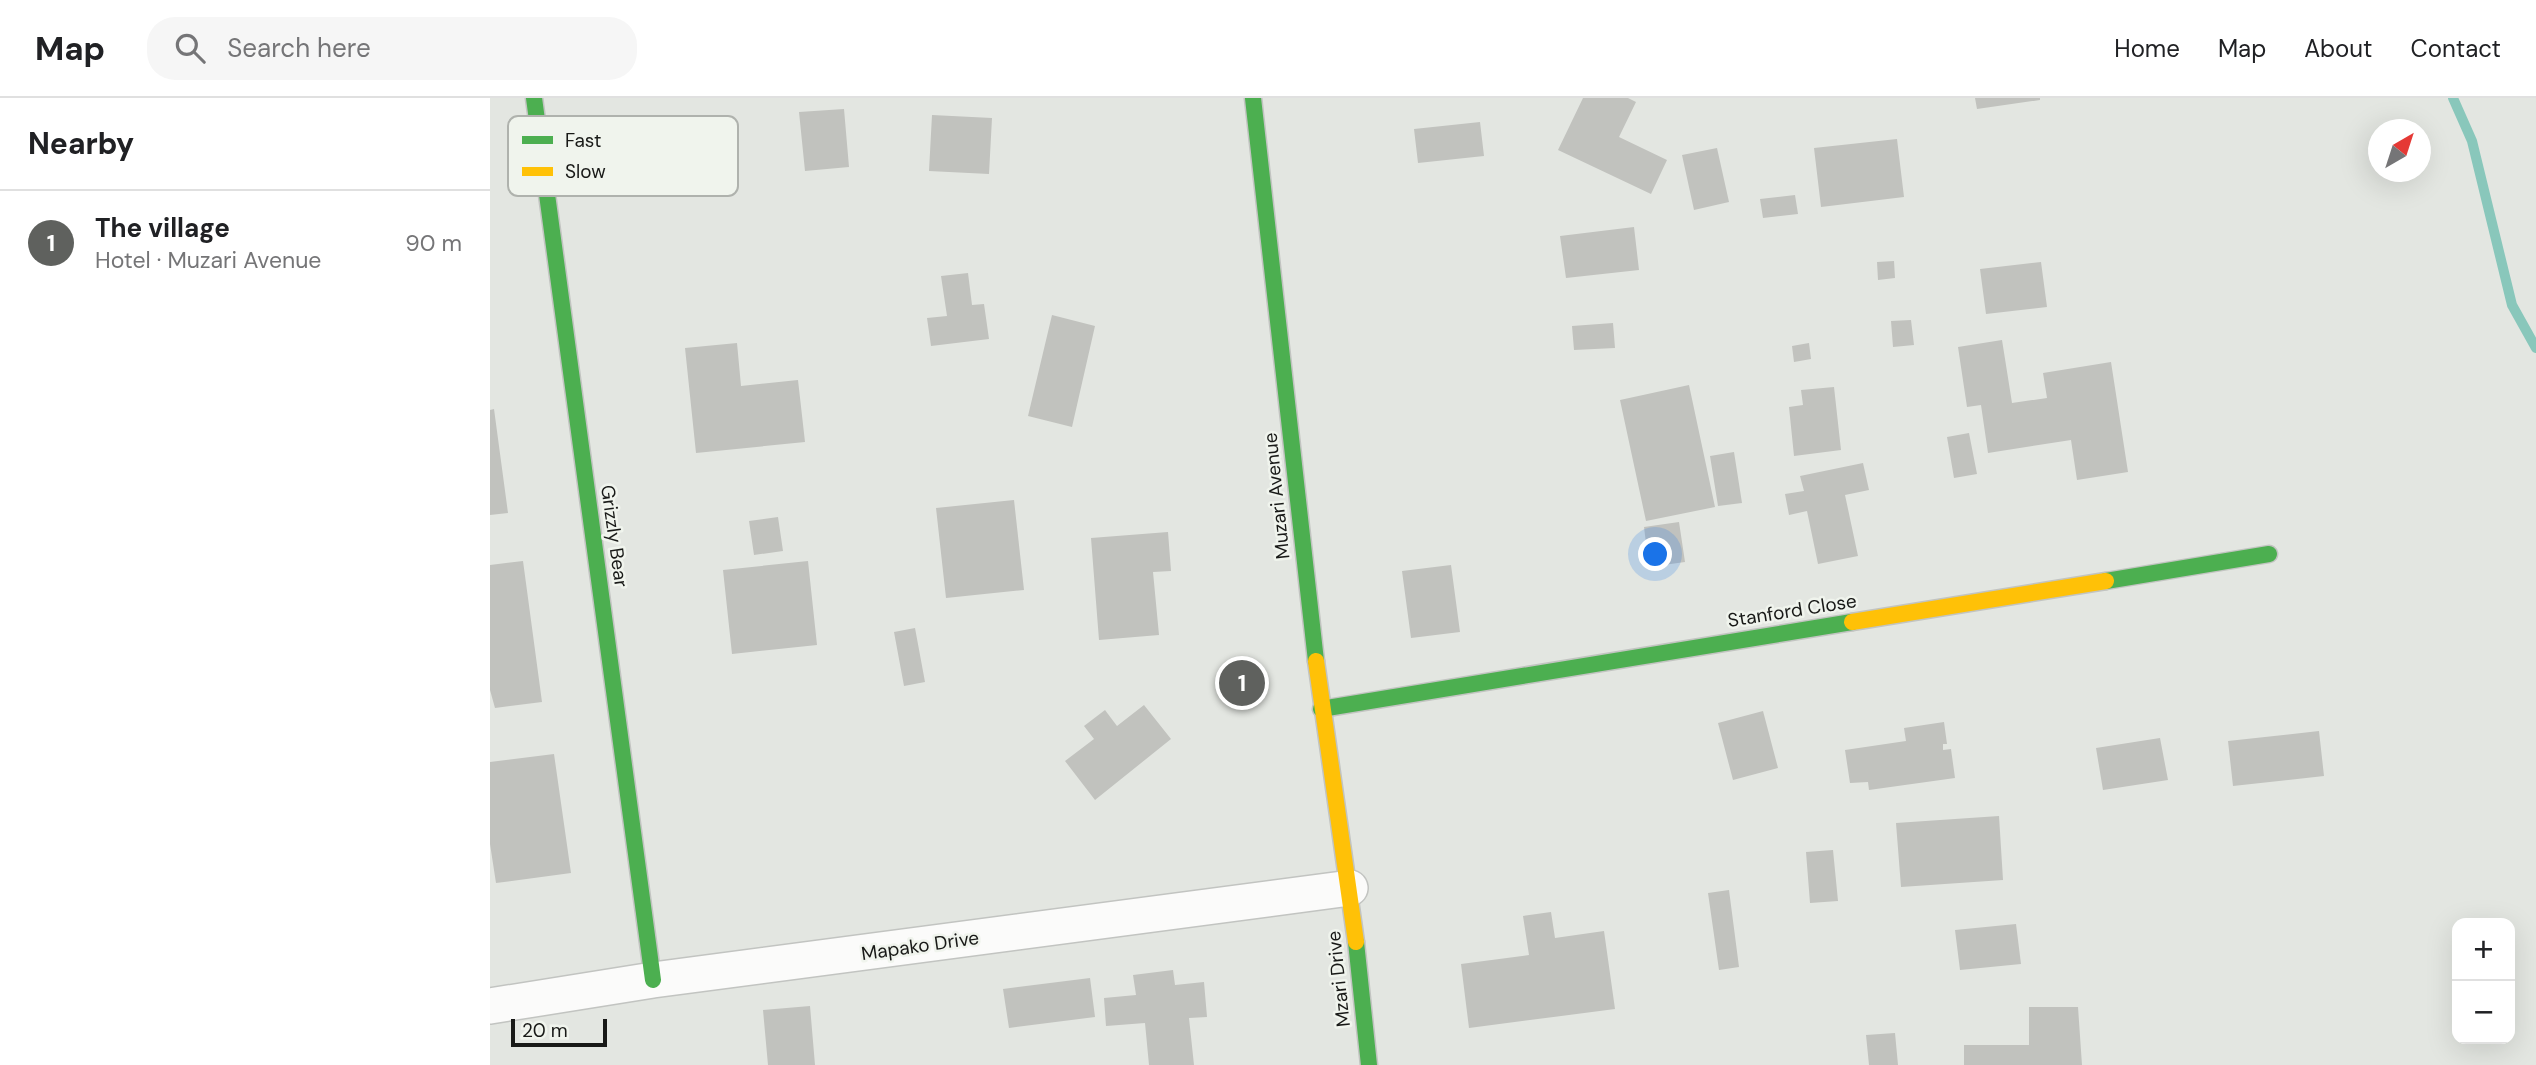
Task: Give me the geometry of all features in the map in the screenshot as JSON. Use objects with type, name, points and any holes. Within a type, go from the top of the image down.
[{"type":"street","name":"Grizzly Bear","points":[[534,98],[536,116]]},
{"type":"street","name":"Muzari Avenue","points":[[1253,98],[1321,709],[1350,888]]},
{"type":"street","name":"Grizzly Bear","points":[[547,196],[653,980]]},
{"type":"street","name":"Stanford Close","points":[[1321,709],[2269,554]]},
{"type":"street","name":"Mapako Drive","points":[[490,1006],[653,980],[1350,888]]},
{"type":"street","name":"Mzari Drive","points":[[1350,888],[1369,1065]]},
{"type":"building","points":[[1583,98],[1628,98],[1636,102],[1619,137],[1667,160],[1651,194],[1558,150]]},
{"type":"building","points":[[1975,98],[2040,98],[2040,100],[1977,109]]},
{"type":"building","points":[[844,109],[849,167],[805,171],[799,112]]},
{"type":"building","points":[[932,115],[992,118],[989,174],[929,171]]},
{"type":"building","points":[[1480,122],[1484,156],[1418,163],[1414,129]]},
{"type":"building","points":[[1897,139],[1904,197],[1821,207],[1814,148]]},
{"type":"building","points":[[1717,148],[1729,202],[1694,210],[1682,155]]},
{"type":"building","points":[[1795,195],[1798,214],[1763,218],[1760,199]]},
{"type":"building","points":[[1634,227],[1639,270],[1566,278],[1560,236]]},
{"type":"building","points":[[1894,261],[1895,278],[1878,280],[1877,262]]},
{"type":"building","points":[[2041,262],[2047,307],[1986,314],[1980,269]]},
{"type":"building","points":[[968,273],[972,305],[984,304],[989,339],[931,346],[927,318],[947,316],[941,276]]},
{"type":"building","points":[[1052,315],[1095,326],[1072,427],[1028,416]]},
{"type":"building","points":[[1911,320],[1914,345],[1893,347],[1891,321]]},
{"type":"building","points":[[1613,323],[1615,348],[1574,350],[1572,326]]},
{"type":"building","points":[[2002,340],[2012,403],[2047,398],[2043,373],[2111,362],[2128,472],[2077,480],[2071,440],[1988,453],[1981,405],[1967,407],[1958,347]]},
{"type":"building","points":[[737,343],[741,386],[798,380],[805,442],[696,453],[685,348]]},
{"type":"building","points":[[1809,343],[1811,359],[1794,362],[1792,346]]},
{"type":"building","points":[[1689,385],[1715,507],[1646,521],[1620,400]]},
{"type":"building","points":[[1834,387],[1841,450],[1794,456],[1789,407],[1803,405],[1801,390]]},
{"type":"building","points":[[494,409],[508,513],[490,515],[490,410]]},
{"type":"building","points":[[1969,433],[1977,474],[1954,478],[1947,437]]},
{"type":"building","points":[[1734,452],[1742,503],[1718,506],[1710,456]]},
{"type":"building","points":[[1863,463],[1869,490],[1845,495],[1858,556],[1818,564],[1807,511],[1789,515],[1785,494],[1804,491],[1800,476]]},
{"type":"building","points":[[1014,500],[1024,590],[946,598],[936,508]]},
{"type":"building","points":[[778,517],[783,551],[754,555],[749,521]]},
{"type":"building","points":[[1679,522],[1685,562],[1649,567],[1644,527]]},
{"type":"building","points":[[1168,532],[1171,571],[1153,572],[1159,635],[1099,640],[1091,538]]},
{"type":"building","points":[[523,561],[542,702],[495,708],[490,690],[490,565]]},
{"type":"building","points":[[808,561],[817,645],[732,654],[723,570]]},
{"type":"building","points":[[1451,565],[1460,632],[1411,638],[1402,571]]},
{"type":"building","points":[[915,628],[925,682],[904,686],[894,632]]},
{"type":"building","points":[[1144,705],[1171,739],[1095,800],[1065,761],[1094,739],[1084,726],[1105,710],[1117,726]]},
{"type":"building","points":[[1763,711],[1778,768],[1733,780],[1718,723]]},
{"type":"building","points":[[1944,722],[1947,744],[1943,744],[1943,750],[1951,749],[1955,778],[1869,790],[1868,782],[1850,783],[1845,750],[1906,741],[1904,728]]},
{"type":"building","points":[[2319,731],[2324,776],[2233,786],[2228,741]]},
{"type":"building","points":[[2160,738],[2168,780],[2103,790],[2096,748]]},
{"type":"building","points":[[554,754],[571,873],[496,883],[490,844],[490,762]]},
{"type":"building","points":[[1999,816],[2003,880],[1901,887],[1896,823]]},
{"type":"building","points":[[1833,850],[1838,901],[1810,903],[1806,852]]},
{"type":"building","points":[[1729,890],[1739,967],[1719,970],[1708,893]]},
{"type":"building","points":[[1551,912],[1555,938],[1604,931],[1615,1009],[1469,1028],[1461,964],[1529,955],[1523,916]]},
{"type":"building","points":[[2016,924],[2021,964],[1960,970],[1955,930]]},
{"type":"building","points":[[1173,970],[1175,985],[1204,982],[1207,1017],[1189,1018],[1194,1065],[1149,1065],[1145,1023],[1106,1026],[1104,998],[1136,995],[1133,975]]},
{"type":"building","points":[[1090,978],[1095,1017],[1009,1028],[1003,989]]},
{"type":"building","points":[[810,1006],[815,1065],[768,1065],[763,1010]]},
{"type":"building","points":[[2029,1007],[2078,1007],[2082,1065],[1964,1065],[1964,1045],[2029,1045]]},
{"type":"building","points":[[1895,1033],[1898,1065],[1869,1065],[1866,1035]]},
{"type":"waterway","points":[[2453,98],[2472,141],[2512,305],[2536,348]]},
{"type":"traffic: fast","points":[[534,98],[536,116]]},
{"type":"traffic: fast","points":[[1253,98],[1316,661]]},
{"type":"traffic: fast","points":[[547,196],[653,980]]},
{"type":"traffic: fast","points":[[2106,581],[2269,554]]},
{"type":"traffic: fast","points":[[1321,709],[1852,622]]},
{"type":"traffic: fast","points":[[1356,942],[1369,1065]]},
{"type":"traffic: slow","points":[[1852,622],[2106,581]]},
{"type":"traffic: slow","points":[[1316,661],[1356,942]]},
{"type":"place","name":"The village","points":[[1242,683]]}]
